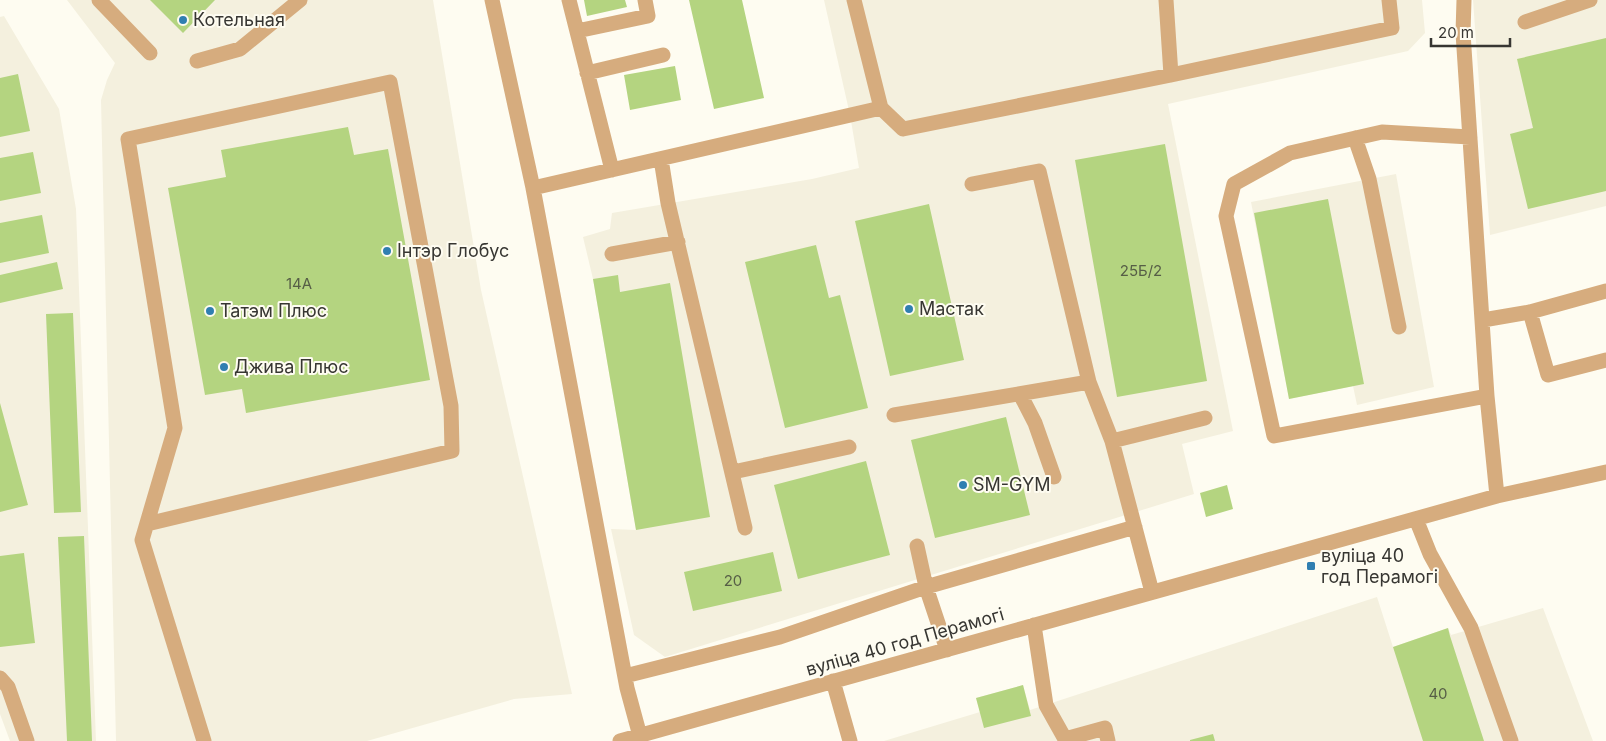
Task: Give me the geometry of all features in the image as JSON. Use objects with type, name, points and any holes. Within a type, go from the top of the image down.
[{"type":"street","points":[[99,0],[150,54]]},
{"type":"street","points":[[197,61],[240,49],[300,0]]},
{"type":"street","points":[[492,0],[533,188],[625,676],[640,736]]},
{"type":"street","points":[[569,0],[612,170]]},
{"type":"street","points":[[577,31],[648,16],[644,0]]},
{"type":"street","points":[[854,0],[881,108],[903,129],[1392,28],[1389,0]]},
{"type":"street","points":[[1166,0],[1171,75]]},
{"type":"street","points":[[1464,0],[1470,137],[1497,496]]},
{"type":"street","points":[[1525,22],[1590,0]]},
{"type":"street","points":[[587,72],[663,55]]},
{"type":"street","points":[[146,524],[452,451],[451,406],[390,82],[128,139],[175,428],[146,524],[142,540],[204,741]]},
{"type":"street","points":[[533,188],[881,108]]},
{"type":"street","points":[[1470,137],[1382,132],[1290,153],[1234,184],[1226,216],[1274,436],[1488,396]]},
{"type":"street","points":[[1355,138],[1369,179],[1399,327]]},
{"type":"street","points":[[661,159],[668,203],[746,528]]},
{"type":"street","points":[[972,184],[1039,170],[1088,382],[1112,441],[1152,592]]},
{"type":"street","points":[[612,254],[678,242]]},
{"type":"street","points":[[1483,320],[1530,312],[1606,291]]},
{"type":"street","points":[[1530,312],[1548,375],[1606,360]]},
{"type":"street","points":[[894,415],[1088,382]]},
{"type":"street","points":[[1020,394],[1035,423],[1054,477]]},
{"type":"street","points":[[1112,441],[1206,418]]},
{"type":"street","points":[[732,472],[849,447]]},
{"type":"street","name":"вуліца 40 год Перамогі","points":[[620,741],[640,736],[669,734],[833,682],[1152,592],[1497,496],[1606,472]]},
{"type":"street","points":[[1416,519],[1430,554],[1471,628],[1511,741]]},
{"type":"street","points":[[625,676],[780,637],[926,587],[1135,527]]},
{"type":"street","points":[[917,546],[926,587],[947,650]]},
{"type":"street","points":[[1034,626],[1046,705],[1062,740],[1105,728],[1108,741]]},
{"type":"street","points":[[0,678],[8,687],[27,741]]},
{"type":"street","points":[[833,682],[850,741]]},
{"type":"shaded area","points":[[67,0],[433,0],[481,290],[572,694],[514,699],[367,741],[116,741],[101,100],[115,63]]},
{"type":"shaded area","points":[[824,0],[1422,0],[1425,33],[1408,51],[1168,104],[1233,431],[1182,444],[1194,494],[665,657],[634,635],[611,529],[636,530],[593,279],[583,237],[610,229],[612,213],[812,179],[859,168],[850,115]]},
{"type":"shaded area","points":[[1473,0],[1606,0],[1606,206],[1490,235]]},
{"type":"shaded area","points":[[4,16],[59,109],[76,209],[96,741],[10,741],[0,714],[0,17]]},
{"type":"shaded area","points":[[1396,174],[1434,387],[1357,405],[1353,386],[1289,399],[1251,202]]},
{"type":"shaded area","points":[[1377,597],[1393,647],[1448,628],[1451,635],[1543,608],[1593,741],[884,741],[980,712],[976,698],[1023,685],[1030,710]]},
{"type":"building","name":"Котельная","points":[[150,0],[215,0],[183,33]]},
{"type":"building","points":[[584,0],[625,0],[627,7],[587,16]]},
{"type":"building","points":[[689,0],[742,0],[764,98],[714,109]]},
{"type":"building","points":[[1606,38],[1606,191],[1528,209],[1510,134],[1533,128],[1517,59]]},
{"type":"building","points":[[675,66],[681,100],[630,110],[624,75]]},
{"type":"building","points":[[18,74],[30,131],[0,137],[0,78]]},
{"type":"building","points":[[348,127],[354,155],[388,149],[430,380],[246,413],[242,389],[205,395],[168,188],[226,177],[221,150]]},
{"type":"building","points":[[1165,144],[1207,381],[1117,397],[1075,160]]},
{"type":"building","points":[[33,152],[41,193],[0,201],[0,158]]},
{"type":"building","points":[[1328,199],[1364,384],[1289,399],[1254,213]]},
{"type":"building","points":[[929,204],[964,360],[890,376],[855,221]]},
{"type":"building","points":[[42,215],[49,253],[0,263],[0,223]]},
{"type":"building","points":[[816,245],[829,298],[840,295],[868,408],[785,428],[745,262]]},
{"type":"building","points":[[57,262],[63,289],[0,303],[0,275]]},
{"type":"building","points":[[618,275],[620,292],[670,283],[710,517],[636,530],[593,279]]},
{"type":"building","points":[[73,313],[81,512],[54,513],[46,314]]},
{"type":"building","points":[[0,403],[28,505],[0,512]]},
{"type":"building","points":[[1006,417],[1030,515],[935,538],[911,440]]},
{"type":"building","points":[[866,461],[890,555],[798,579],[774,485]]},
{"type":"building","points":[[1227,485],[1233,509],[1206,517],[1200,493]]},
{"type":"building","points":[[84,536],[92,741],[67,741],[58,537]]},
{"type":"building","points":[[773,552],[782,591],[693,611],[684,572]]},
{"type":"building","points":[[24,553],[35,643],[0,647],[0,556]]},
{"type":"building","points":[[1448,628],[1484,741],[1423,741],[1393,647]]},
{"type":"building","points":[[1023,685],[1031,716],[984,728],[976,698]]},
{"type":"building","points":[[1213,734],[1215,741],[1190,741],[1190,740]]},
{"type":"place","name":"Котельная","points":[[183,20]]},
{"type":"place","name":"Інтэр Глобус","points":[[387,251]]},
{"type":"place","name":"Мастак","points":[[909,309]]},
{"type":"place","name":"Татэм Плюс","points":[[210,311]]},
{"type":"place","name":"Джива Плюс","points":[[224,367]]},
{"type":"place","name":"SM-GYM","points":[[963,485]]},
{"type":"place","name":"вуліца 40 год Перамогі","points":[[1311,566]]}]
